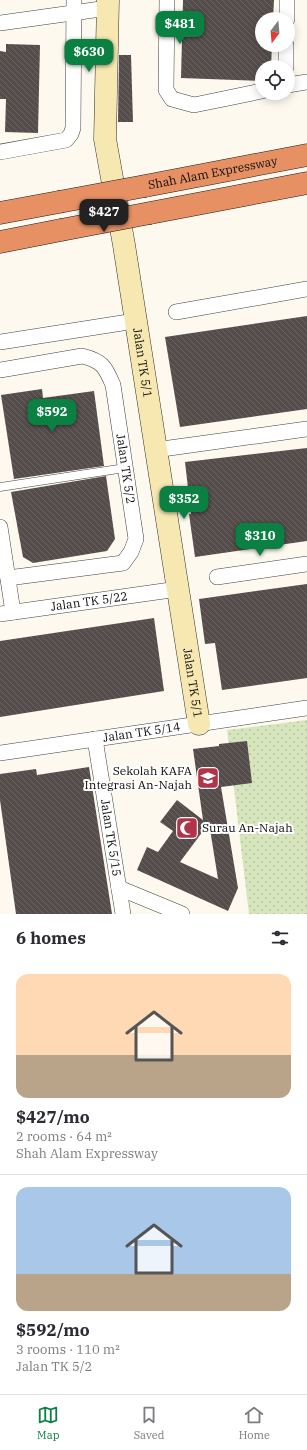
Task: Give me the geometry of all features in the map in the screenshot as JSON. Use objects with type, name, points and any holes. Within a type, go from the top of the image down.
[{"type":"highway","name":"Shah Alam Expressway","points":[[0,213],[307,155]]},
{"type":"highway","points":[[0,242],[307,183]]},
{"type":"street","points":[[167,0],[166,90],[172,99],[194,105],[255,92]]},
{"type":"street","points":[[287,0],[287,12]]},
{"type":"street","points":[[0,23],[74,6],[108,4]]},
{"type":"street","name":"Jalan TK 5/1","points":[[108,4],[105,139],[124,245],[199,724]]},
{"type":"street","points":[[0,152],[66,140],[71,134],[73,128],[74,6]]},
{"type":"street","points":[[295,84],[307,82]]},
{"type":"street","points":[[176,312],[307,289]]},
{"type":"street","points":[[0,342],[135,321]]},
{"type":"street","name":"Jalan TK 5/2","points":[[0,370],[82,356],[95,360],[107,370],[113,385],[136,539],[131,552],[123,563],[8,578]]},
{"type":"street","points":[[156,450],[307,429]]},
{"type":"street","points":[[0,527],[8,578],[6,613]]},
{"type":"street","points":[[217,577],[307,564]]},
{"type":"street","name":"Jalan TK 5/22","points":[[6,613],[178,589]]},
{"type":"street","name":"Jalan TK 5/14","points":[[0,753],[307,708]]},
{"type":"street","name":"Jalan TK 5/15","points":[[95,739],[123,914]]},
{"type":"street","points":[[119,888],[182,914]]},
{"type":"lane","points":[[0,487],[125,468]]},
{"type":"green space","points":[[307,720],[307,914],[249,914],[227,730]]},
{"type":"building","points":[[183,0],[274,0],[273,12],[255,12],[255,52],[272,52],[271,60],[255,60],[255,81],[181,78]]},
{"type":"building","points":[[6,44],[40,45],[38,133],[5,132],[6,99],[0,99],[0,51],[6,52]]},
{"type":"building","points":[[119,55],[131,55],[133,122],[118,122]]},
{"type":"building","points":[[307,316],[307,409],[180,427],[165,337]]},
{"type":"building","points":[[42,389],[43,398],[94,391],[104,466],[14,479],[1,395]]},
{"type":"building","points":[[307,448],[307,541],[195,557],[189,514],[191,514],[185,462]]},
{"type":"building","points":[[106,476],[115,539],[107,551],[33,563],[23,557],[11,492]]},
{"type":"building","points":[[307,584],[307,678],[222,690],[215,643],[205,644],[199,599]]},
{"type":"building","points":[[154,618],[164,691],[0,717],[0,641]]},
{"type":"building","points":[[247,741],[252,783],[221,787],[238,888],[228,911],[137,870],[147,847],[158,852],[173,831],[160,822],[177,800],[203,820],[193,749],[219,746],[219,744]],"holes":[[[209,823],[218,879],[180,862]]]},
{"type":"building","points":[[89,767],[112,914],[16,914],[0,800],[0,774],[36,769],[37,775]]},
{"type":"place","name":"Sekolah KAFA Integrasi An-Najah","points":[[208,778]]},
{"type":"place","name":"Surau An-Najah","points":[[187,828]]}]
